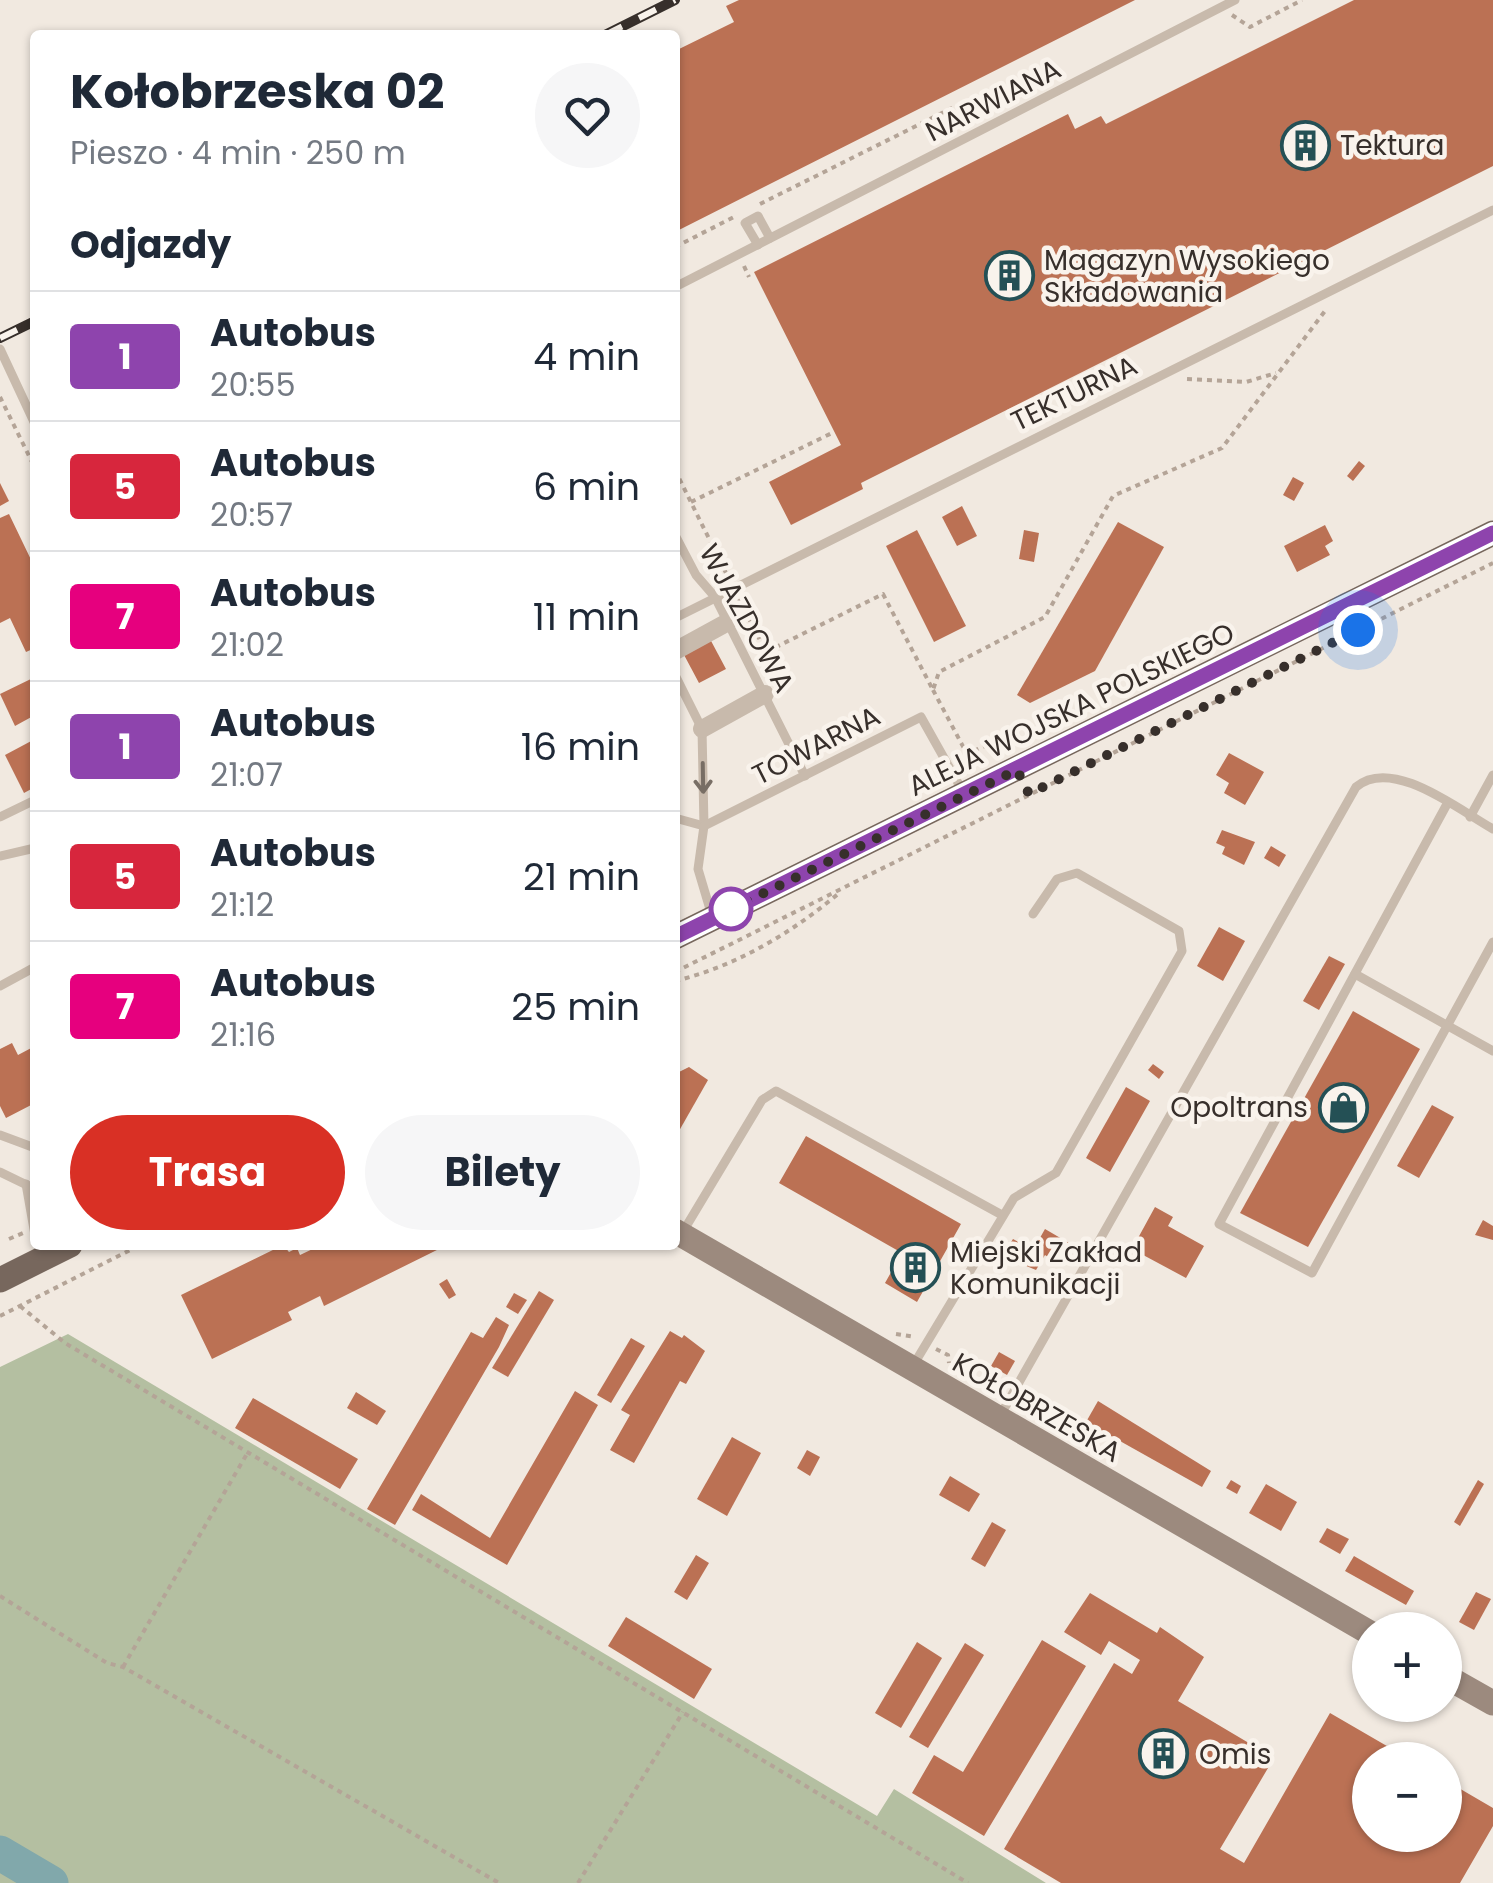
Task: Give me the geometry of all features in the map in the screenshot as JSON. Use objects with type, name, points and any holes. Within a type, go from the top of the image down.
[{"type":"main road","name":"ALEJA WOJSKA POLSKIEGO","points":[[680,934],[1493,533]]},
{"type":"main road","points":[[0,1280],[43,1250]]},
{"type":"street","points":[[680,648],[728,622]]},
{"type":"street","points":[[702,729],[765,694]]},
{"type":"street","name":"KOŁOBRZESKA","points":[[680,1234],[1352,1623]]},
{"type":"street","points":[[1462,1685],[1493,1702]]},
{"type":"lane","name":"NARWIANA","points":[[680,284],[1235,0]]},
{"type":"lane","name":"TEKTURNA","points":[[680,615],[1493,210]]},
{"type":"lane","points":[[758,245],[745,223],[758,216],[770,238]]},
{"type":"lane","points":[[0,349],[30,413]]},
{"type":"lane","name":"WJAZDOWA","points":[[680,545],[696,575],[715,597],[805,776]]},
{"type":"lane","points":[[680,684],[702,729],[704,826],[698,870],[712,918]]},
{"type":"lane","name":"TOWARNA","points":[[704,826],[921,717],[965,795]]},
{"type":"lane","points":[[1470,817],[1493,775]]},
{"type":"lane","points":[[998,1418],[1356,787],[1366,779],[1384,776],[1493,829]]},
{"type":"lane","points":[[0,817],[30,802]]},
{"type":"lane","points":[[1447,804],[1220,1224],[1312,1273],[1493,942]]},
{"type":"lane","points":[[680,819],[704,826]]},
{"type":"lane","points":[[0,856],[30,849]]},
{"type":"lane","points":[[912,1368],[1014,1198],[1056,1172],[1182,952],[1184,940],[1179,931],[1077,873],[1057,879],[1033,914]]},
{"type":"lane","points":[[0,986],[30,970]]},
{"type":"lane","points":[[1355,974],[1493,1051]]},
{"type":"lane","points":[[680,1230],[768,1094],[788,1094],[1002,1216]]},
{"type":"lane","points":[[848,1128],[856,1116]]},
{"type":"lane","points":[[0,1135],[30,1146]]},
{"type":"lane","points":[[0,1172],[30,1187]]},
{"type":"path","points":[[932,690],[939,672],[1045,616],[1113,496],[1222,448],[1333,300]]},
{"type":"path","points":[[0,397],[30,458]]},
{"type":"path","points":[[691,502],[832,433]]},
{"type":"path","points":[[680,480],[766,652],[883,594],[966,754],[996,741],[1006,748],[1029,794]]},
{"type":"path","points":[[680,970],[1493,563]]},
{"type":"path","points":[[680,979],[707,973],[797,928],[842,891]]},
{"type":"path","points":[[0,1316],[130,1250]]},
{"type":"path","points":[[20,1306],[65,1342],[968,1883]]},
{"type":"path","points":[[123,1667],[248,1452]]},
{"type":"path","points":[[0,1596],[106,1663],[123,1667],[499,1883]]},
{"type":"path","points":[[578,1883],[682,1712]]},
{"type":"green space","points":[[68,1334],[877,1816],[894,1789],[1046,1883],[0,1883],[0,1367]]},
{"type":"building","points":[[739,0],[1135,0],[680,229],[680,49],[734,22],[726,6]]},
{"type":"building","points":[[1354,0],[1493,0],[1493,166],[861,483],[863,489],[791,525],[769,482],[841,445],[754,272],[1068,114],[1075,129],[1101,116],[1106,124]]},
{"type":"building","points":[[1359,461],[1365,466],[1353,481],[1347,476]]},
{"type":"building","points":[[1293,477],[1304,483],[1294,501],[1283,495]]},
{"type":"building","points":[[0,483],[9,501],[0,506]]},
{"type":"building","points":[[962,506],[977,536],[957,546],[942,517]]},
{"type":"building","points":[[9,514],[30,558],[30,650],[26,652],[10,618],[0,623],[0,518]]},
{"type":"building","points":[[1118,522],[1164,547],[1095,671],[1030,703],[1017,695]]},
{"type":"building","points":[[1325,525],[1333,541],[1325,546],[1330,555],[1297,572],[1284,546]]},
{"type":"building","points":[[917,530],[966,626],[934,642],[886,546]]},
{"type":"building","points":[[1024,530],[1039,533],[1034,562],[1019,559]]},
{"type":"building","points":[[710,639],[726,669],[699,683],[683,653]]},
{"type":"building","points":[[30,679],[30,718],[15,726],[0,694]]},
{"type":"building","points":[[30,742],[30,790],[24,793],[5,755]]},
{"type":"building","points":[[1229,753],[1264,772],[1245,805],[1224,793],[1229,783],[1216,775]]},
{"type":"building","points":[[1222,830],[1255,842],[1244,865],[1222,854],[1225,847],[1216,843]]},
{"type":"building","points":[[1271,846],[1286,855],[1279,867],[1264,858]]},
{"type":"building","points":[[1219,927],[1245,941],[1223,981],[1197,966]]},
{"type":"building","points":[[1329,956],[1345,964],[1319,1010],[1303,1001]]},
{"type":"building","name":"Opoltrans","points":[[1353,1011],[1420,1049],[1308,1247],[1240,1213]]},
{"type":"building","points":[[12,1043],[18,1055],[30,1049],[30,1106],[6,1118],[0,1106],[0,1049]]},
{"type":"building","points":[[1153,1064],[1164,1072],[1159,1079],[1148,1070]]},
{"type":"building","points":[[689,1067],[708,1080],[680,1129],[680,1072]]},
{"type":"building","points":[[1126,1087],[1150,1101],[1110,1172],[1086,1158]]},
{"type":"building","points":[[1432,1105],[1454,1117],[1419,1178],[1397,1166]]},
{"type":"building","points":[[806,1136],[961,1224],[917,1302],[885,1283],[902,1253],[779,1183]]},
{"type":"building","points":[[1155,1207],[1173,1217],[1168,1226],[1204,1246],[1186,1278],[1132,1249]]},
{"type":"building","points":[[1483,1220],[1493,1226],[1493,1240],[1475,1235]]},
{"type":"building","points":[[1045,1229],[1069,1243],[1057,1263],[1045,1255],[1036,1270],[1002,1256],[1013,1239],[1033,1250]]},
{"type":"building","points":[[273,1250],[298,1250],[300,1255],[310,1250],[437,1250],[324,1306],[320,1296],[288,1312],[292,1320],[212,1359],[181,1295]]},
{"type":"building","points":[[447,1279],[456,1295],[449,1299],[439,1284]]},
{"type":"building","points":[[539,1291],[554,1300],[508,1377],[492,1368]]},
{"type":"building","points":[[514,1293],[527,1300],[518,1314],[506,1307]]},
{"type":"building","points":[[496,1317],[509,1325],[499,1347],[395,1525],[367,1509],[471,1332],[483,1338]]},
{"type":"building","points":[[670,1331],[682,1338],[684,1335],[705,1351],[686,1384],[680,1381],[634,1463],[610,1450],[630,1415],[621,1410]]},
{"type":"building","points":[[631,1338],[645,1346],[611,1403],[597,1395]]},
{"type":"building","points":[[999,1352],[1015,1361],[1007,1375],[991,1366]]},
{"type":"building","points":[[575,1391],[598,1405],[507,1565],[412,1510],[421,1494],[490,1538]]},
{"type":"building","points":[[356,1392],[386,1411],[377,1425],[347,1408]]},
{"type":"building","points":[[253,1398],[358,1459],[340,1489],[235,1428]]},
{"type":"building","points":[[1098,1401],[1211,1471],[1202,1487],[1086,1422]]},
{"type":"building","points":[[732,1437],[761,1453],[727,1516],[697,1499]]},
{"type":"building","points":[[807,1450],[820,1457],[810,1476],[797,1468]]},
{"type":"building","points":[[950,1476],[980,1494],[969,1512],[939,1495]]},
{"type":"building","points":[[1231,1480],[1241,1486],[1237,1494],[1226,1488]]},
{"type":"building","points":[[1478,1480],[1484,1484],[1460,1526],[1454,1522]]},
{"type":"building","points":[[1266,1484],[1297,1502],[1281,1531],[1249,1513]]},
{"type":"building","points":[[992,1522],[1006,1530],[985,1567],[971,1559]]},
{"type":"building","points":[[1327,1528],[1349,1539],[1340,1554],[1319,1542]]},
{"type":"building","points":[[696,1555],[709,1563],[687,1600],[674,1592]]},
{"type":"building","points":[[1354,1556],[1414,1591],[1406,1605],[1345,1571]]},
{"type":"building","points":[[1476,1592],[1491,1599],[1474,1630],[1462,1624]]},
{"type":"building","points":[[1090,1593],[1157,1633],[1160,1627],[1204,1657],[1178,1701],[1274,1758],[1220,1849],[1244,1863],[1330,1713],[1380,1742],[1352,1742],[1352,1852],[1462,1852],[1462,1790],[1493,1808],[1493,1826],[1460,1883],[1061,1883],[1004,1849],[1114,1663],[1132,1674],[1140,1660],[1109,1641],[1101,1655],[1064,1632]]},
{"type":"building","points":[[626,1617],[712,1669],[694,1699],[608,1646]]},
{"type":"building","points":[[1042,1640],[1086,1666],[984,1836],[912,1793],[934,1755],[963,1772]]},
{"type":"building","points":[[917,1642],[942,1658],[901,1728],[875,1713]]},
{"type":"building","points":[[965,1643],[984,1655],[928,1748],[909,1737]]},
{"type":"waterway","points":[[0,1853],[51,1883]]},
{"type":"railway","points":[[615,30],[675,0]]},
{"type":"railway","points":[[0,338],[30,323]]},
{"type":"bus line","name":"1","points":[[680,935],[1493,533]]},
{"type":"place","name":"Tektura","points":[[1305,145]]},
{"type":"place","name":"Magazyn Wysokiego Składowania","points":[[1009,276]]},
{"type":"place","name":"Opoltrans","points":[[1343,1107]]},
{"type":"place","name":"Miejski Zakład Komunikacji","points":[[915,1268]]},
{"type":"place","name":"Omis","points":[[1164,1754]]},
{"type":"route","points":[[731,909],[1017,770],[1029,794],[1358,630]]}]
